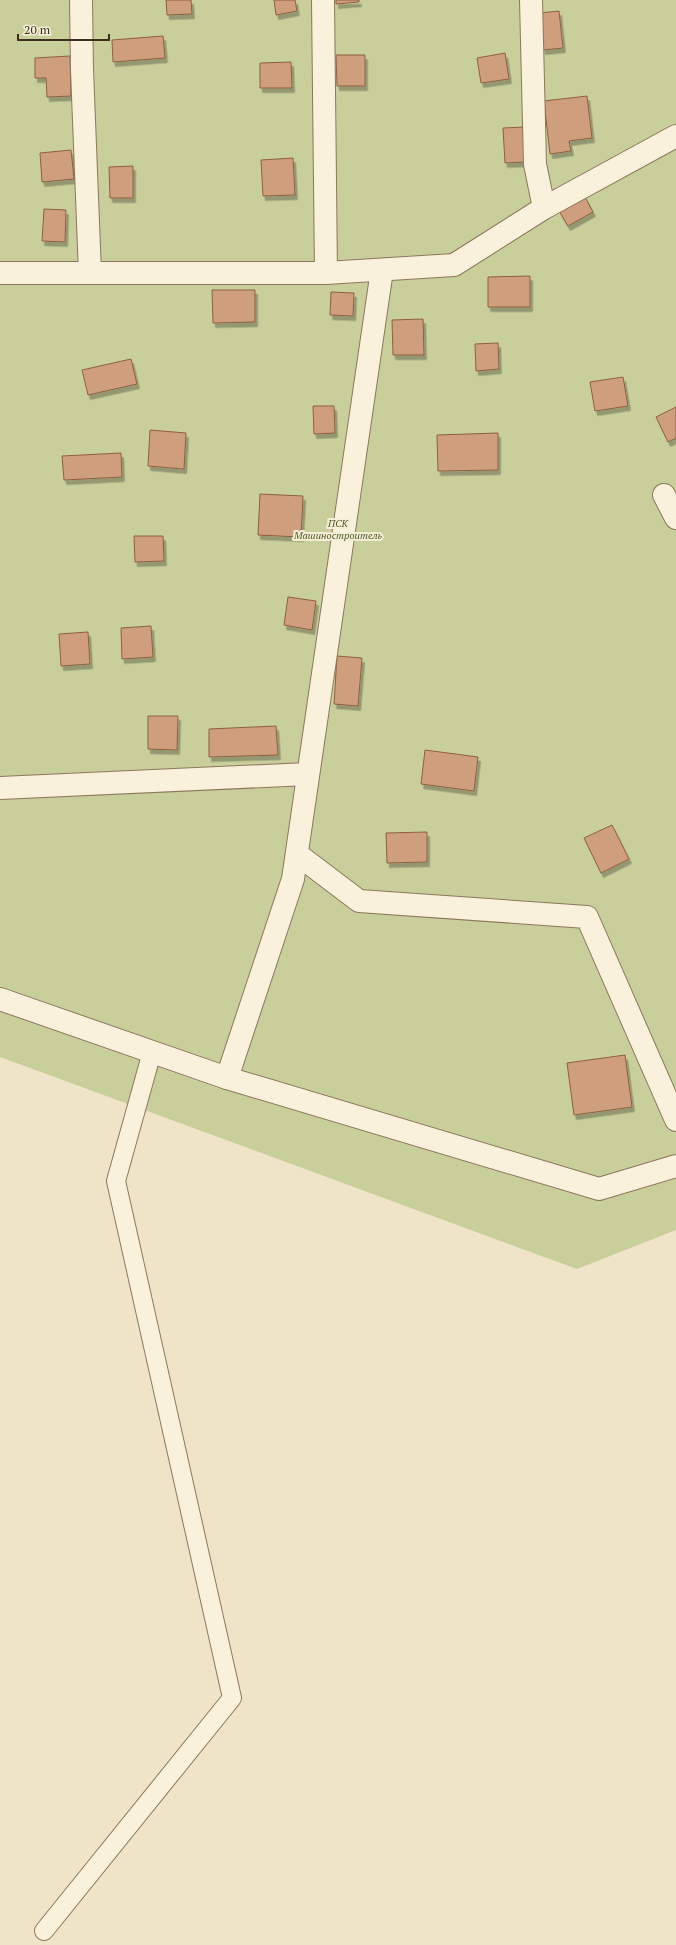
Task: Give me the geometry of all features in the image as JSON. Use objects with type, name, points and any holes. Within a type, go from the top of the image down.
[{"type":"street","points":[[81,0],[82,70],[90,273]]},
{"type":"street","points":[[323,0],[326,273]]},
{"type":"street","points":[[531,0],[535,164],[544,208]]},
{"type":"street","points":[[0,273],[326,273],[454,266],[544,208],[676,136]]},
{"type":"street","points":[[227,1078],[293,880],[382,270]]},
{"type":"street","points":[[664,495],[676,518]]},
{"type":"street","points":[[0,788],[308,774]]},
{"type":"street","points":[[297,854],[359,901],[587,917],[676,1120]]},
{"type":"street","points":[[0,999],[227,1078],[599,1189],[676,1166]]},
{"type":"lane","points":[[44,1931],[232,1698],[116,1180],[152,1052]]},
{"type":"green space","name":"ПСК Машиностроитель","points":[[0,0],[676,0],[676,1230],[577,1269],[0,1057]]},
{"type":"building","points":[[166,0],[191,0],[192,14],[167,15]]},
{"type":"building","points":[[274,0],[295,0],[297,11],[276,15]]},
{"type":"building","points":[[336,0],[359,0],[359,2],[336,4]]},
{"type":"building","points":[[559,11],[563,48],[543,50],[540,13]]},
{"type":"building","points":[[163,36],[165,58],[113,62],[112,40]]},
{"type":"building","points":[[505,53],[509,79],[481,83],[477,58]]},
{"type":"building","points":[[336,55],[365,55],[365,86],[337,86]]},
{"type":"building","points":[[70,56],[71,96],[47,97],[46,78],[35,78],[35,58]]},
{"type":"building","points":[[291,62],[292,88],[260,88],[260,63]]},
{"type":"building","points":[[587,96],[592,138],[569,141],[571,151],[550,154],[544,101]]},
{"type":"building","points":[[525,127],[526,162],[505,163],[503,128]]},
{"type":"building","points":[[71,150],[74,179],[42,182],[40,153]]},
{"type":"building","points":[[293,158],[295,195],[263,196],[261,160]]},
{"type":"building","points":[[133,166],[133,198],[110,198],[109,167]]},
{"type":"building","points":[[585,197],[593,212],[568,226],[559,211]]},
{"type":"building","points":[[44,209],[66,210],[65,242],[42,241]]},
{"type":"building","points":[[530,276],[530,307],[488,307],[488,277]]},
{"type":"building","points":[[212,290],[255,290],[255,322],[213,323]]},
{"type":"building","points":[[331,292],[354,293],[353,316],[330,315]]},
{"type":"building","points":[[423,319],[424,355],[393,355],[392,320]]},
{"type":"building","points":[[498,343],[499,369],[476,371],[475,344]]},
{"type":"building","points":[[131,359],[137,384],[88,395],[82,370]]},
{"type":"building","points":[[623,377],[628,406],[595,411],[590,382]]},
{"type":"building","points":[[313,406],[334,406],[335,433],[314,434]]},
{"type":"building","points":[[676,407],[676,438],[668,442],[656,417]]},
{"type":"building","points":[[150,430],[186,433],[184,469],[148,466]]},
{"type":"building","points":[[498,433],[498,470],[438,471],[437,435]]},
{"type":"building","points":[[121,453],[122,477],[64,480],[62,456]]},
{"type":"building","points":[[260,494],[303,496],[301,537],[258,535]]},
{"type":"building","points":[[134,536],[163,536],[164,561],[135,562]]},
{"type":"building","points":[[288,597],[316,601],[312,630],[284,625]]},
{"type":"building","points":[[151,626],[153,657],[122,659],[121,628]]},
{"type":"building","points":[[88,632],[90,664],[61,666],[59,634]]},
{"type":"building","points":[[337,656],[362,658],[358,706],[334,704]]},
{"type":"building","points":[[148,716],[178,716],[177,750],[148,749]]},
{"type":"building","points":[[276,726],[278,755],[209,757],[209,729]]},
{"type":"building","points":[[425,750],[478,757],[474,791],[421,784]]},
{"type":"building","points":[[612,825],[629,859],[601,873],[584,838]]},
{"type":"building","points":[[427,832],[427,862],[387,863],[386,833]]},
{"type":"building","points":[[625,1055],[632,1107],[574,1115],[567,1063]]}]
